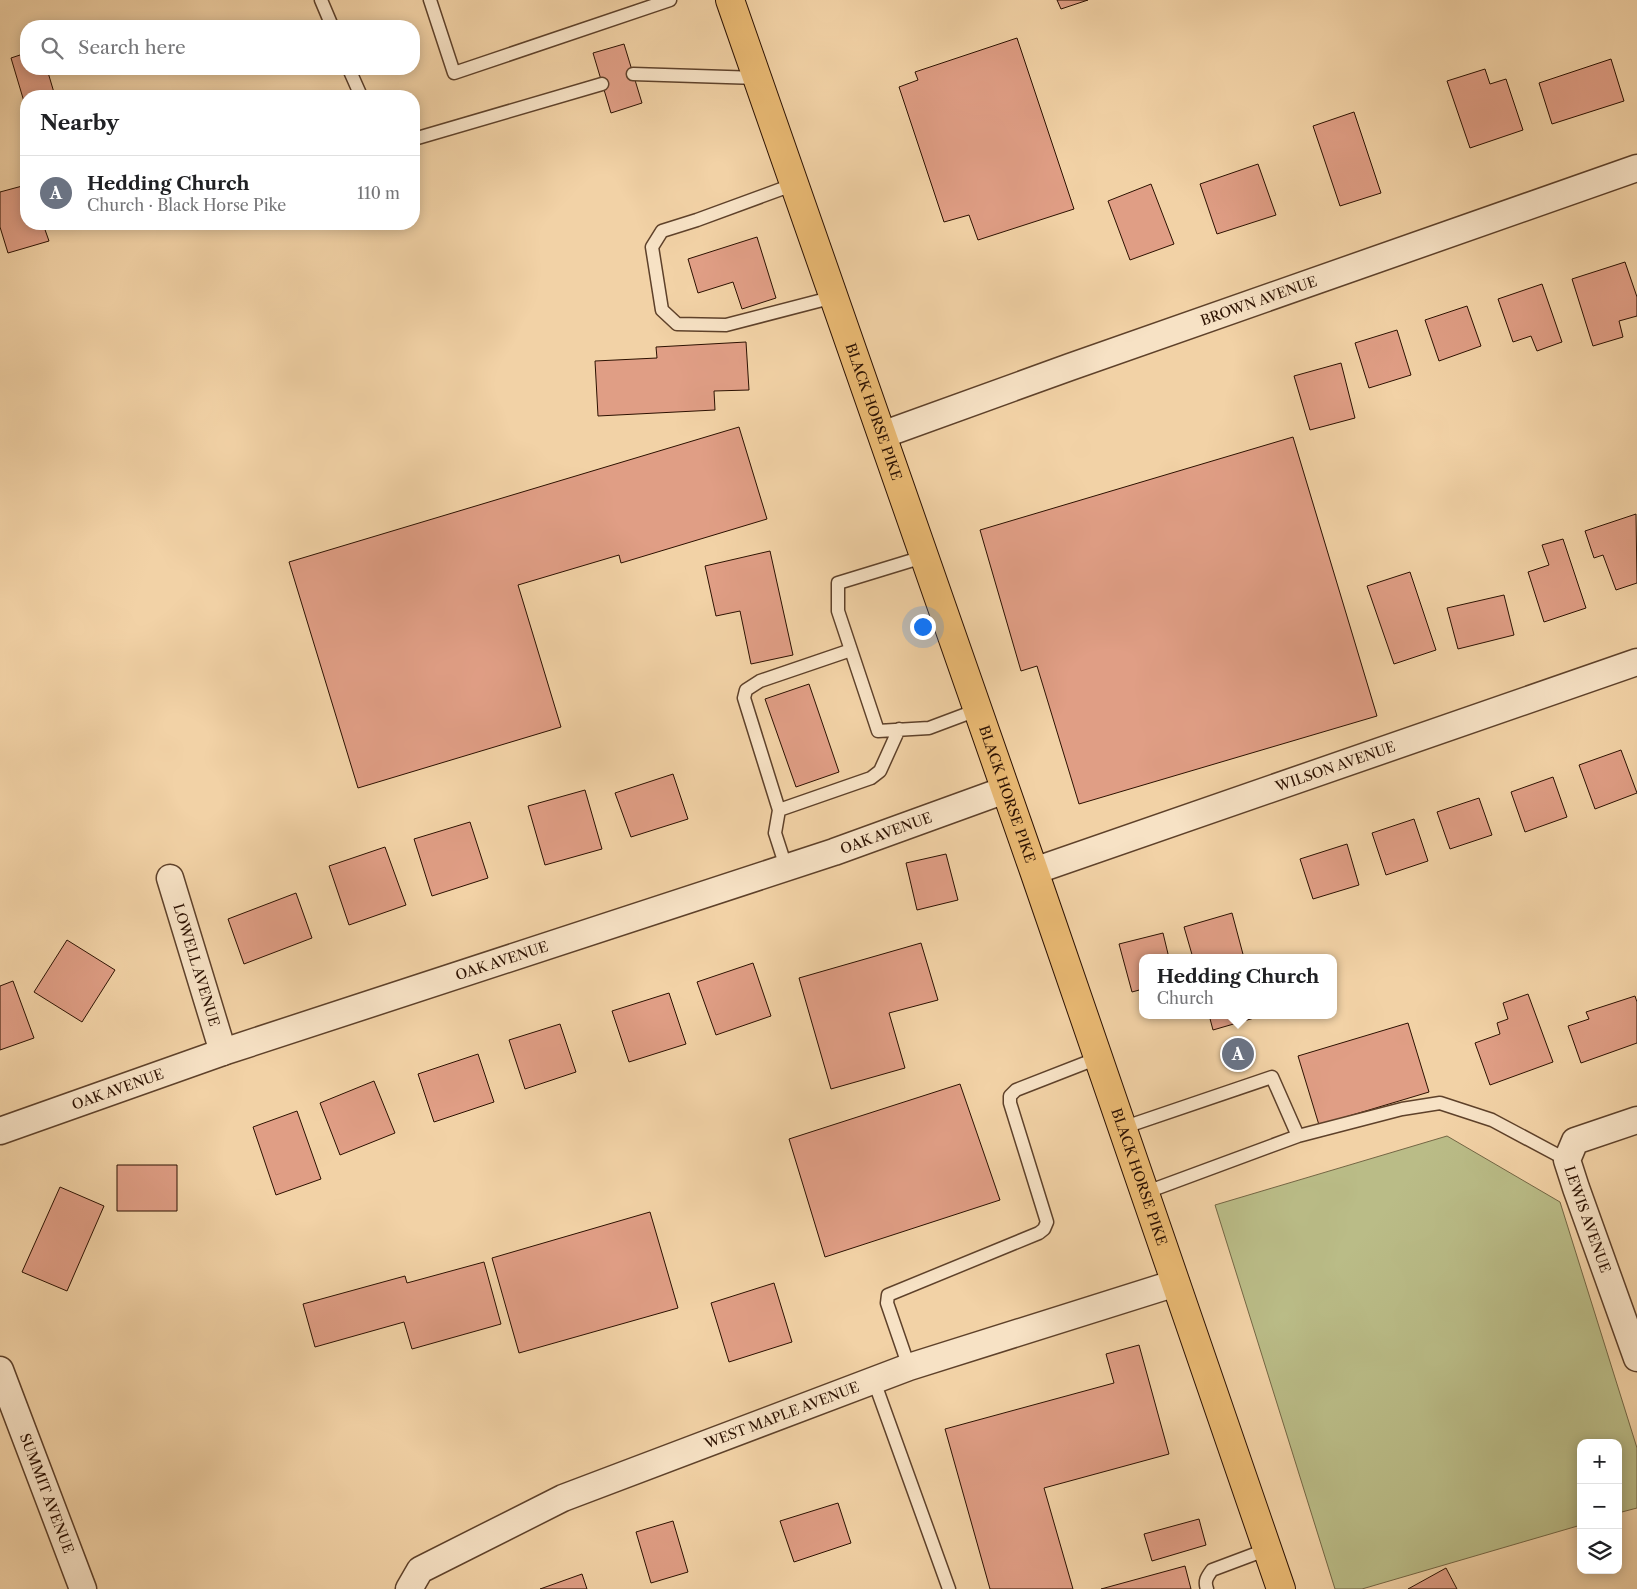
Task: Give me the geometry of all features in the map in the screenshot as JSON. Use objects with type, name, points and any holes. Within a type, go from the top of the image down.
[{"type":"main road","name":"BLACK HORSE PIKE","points":[[730,0],[1282,1589]]},
{"type":"street","name":"BROWN AVENUE","points":[[882,435],[1637,168]]},
{"type":"street","name":"WILSON AVENUE","points":[[1034,871],[1637,662]]},
{"type":"street","name":"OAK AVENUE","points":[[0,1131],[223,1052],[786,868],[1004,790]]},
{"type":"street","name":"LOWELL AVENUE","points":[[170,878],[223,1052]]},
{"type":"street","name":"LEWIS AVENUE","points":[[1637,1120],[1576,1141],[1567,1160],[1637,1358]]},
{"type":"street","name":"WEST MAPLE AVENUE","points":[[409,1589],[420,1570],[563,1498],[909,1368],[1176,1283]]},
{"type":"street","name":"SUMMIT AVENUE","points":[[0,1370],[83,1589]]},
{"type":"lane","points":[[322,0],[330,20]]},
{"type":"lane","points":[[430,0],[454,73],[670,0]]},
{"type":"lane","points":[[633,74],[758,78]]},
{"type":"lane","points":[[352,75],[359,90]]},
{"type":"lane","points":[[420,137],[602,84]]},
{"type":"lane","points":[[795,184],[662,231],[652,247],[662,310],[677,324],[726,325],[834,297]]},
{"type":"lane","points":[[923,557],[838,583],[838,611],[878,731],[929,728],[977,710]]},
{"type":"lane","points":[[786,868],[775,833],[780,810],[744,698],[746,690],[760,681],[851,650]]},
{"type":"lane","points":[[780,810],[872,778],[880,771],[899,729]]},
{"type":"lane","points":[[909,1368],[887,1303],[888,1295],[1039,1233],[1044,1229],[1047,1222],[1010,1103],[1010,1096],[1016,1090],[1098,1058]]},
{"type":"lane","points":[[1122,1128],[1272,1077],[1298,1136]]},
{"type":"lane","points":[[1144,1193],[1298,1136],[1402,1109],[1440,1104],[1492,1120],[1567,1160]]},
{"type":"lane","points":[[874,1381],[949,1589]]},
{"type":"lane","points":[[1207,1589],[1205,1584],[1207,1576],[1212,1570],[1268,1549]]},
{"type":"green space","points":[[1447,1136],[1560,1202],[1637,1448],[1637,1508],[1622,1512],[1622,1439],[1577,1439],[1577,1526],[1362,1589],[1335,1589],[1215,1205]]},
{"type":"building","points":[[1057,0],[1088,0],[1061,9]]},
{"type":"building","points":[[1017,38],[1074,209],[978,240],[969,215],[944,222],[899,87],[918,80],[915,72]]},
{"type":"building","points":[[624,44],[642,103],[611,113],[593,53]]},
{"type":"building","points":[[20,55],[20,75],[49,75],[53,90],[21,90],[11,58]]},
{"type":"building","points":[[1611,59],[1624,101],[1552,124],[1539,83]]},
{"type":"building","points":[[1485,69],[1490,84],[1506,79],[1523,130],[1470,148],[1447,81]]},
{"type":"building","points":[[1354,112],[1381,193],[1340,206],[1313,126]]},
{"type":"building","points":[[1258,164],[1276,215],[1217,234],[1200,184]]},
{"type":"building","points":[[1151,184],[1174,244],[1130,260],[1108,201]]},
{"type":"building","points":[[20,187],[20,230],[45,230],[49,241],[8,253],[0,227],[0,192]]},
{"type":"building","points":[[757,237],[776,298],[742,309],[733,282],[698,293],[688,259]]},
{"type":"building","points":[[1625,262],[1637,297],[1637,316],[1619,321],[1623,337],[1593,346],[1572,279]]},
{"type":"building","points":[[1542,284],[1562,342],[1537,351],[1531,336],[1513,342],[1498,299]]},
{"type":"building","points":[[1467,306],[1481,346],[1439,361],[1425,320]]},
{"type":"building","points":[[1397,330],[1411,375],[1369,388],[1355,343]]},
{"type":"building","points":[[746,342],[749,390],[714,391],[715,410],[598,416],[595,361],[657,358],[656,347]]},
{"type":"building","points":[[1341,363],[1355,418],[1310,430],[1294,376]]},
{"type":"building","points":[[739,427],[767,519],[621,563],[619,555],[518,585],[561,727],[358,788],[289,562]]},
{"type":"building","points":[[1293,437],[1377,716],[1079,804],[1037,666],[1021,671],[980,530]]},
{"type":"building","points":[[1636,514],[1637,583],[1616,590],[1603,555],[1594,558],[1585,531]]},
{"type":"building","points":[[1563,539],[1586,608],[1544,622],[1528,572],[1549,565],[1542,545]]},
{"type":"building","points":[[770,551],[793,655],[751,664],[740,611],[716,616],[705,566]]},
{"type":"building","points":[[1410,572],[1436,650],[1394,664],[1367,586]]},
{"type":"building","points":[[1504,595],[1514,635],[1458,649],[1447,608]]},
{"type":"building","points":[[809,684],[839,772],[796,787],[765,699]]},
{"type":"building","points":[[1621,750],[1637,793],[1595,809],[1579,765]]},
{"type":"building","points":[[673,774],[688,819],[631,837],[615,793]]},
{"type":"building","points":[[1553,777],[1567,817],[1525,832],[1511,792]]},
{"type":"building","points":[[585,790],[602,849],[545,865],[528,806]]},
{"type":"building","points":[[1479,798],[1492,835],[1450,849],[1437,812]]},
{"type":"building","points":[[1414,819],[1428,861],[1386,875],[1372,833]]},
{"type":"building","points":[[470,822],[488,878],[432,896],[414,839]]},
{"type":"building","points":[[1347,844],[1359,885],[1313,899],[1300,859]]},
{"type":"building","points":[[385,847],[406,905],[349,925],[329,866]]},
{"type":"building","points":[[946,854],[958,900],[917,910],[906,863]]},
{"type":"building","points":[[296,893],[312,938],[244,964],[228,919]]},
{"type":"building","points":[[1232,913],[1243,954],[1192,954],[1184,927]]},
{"type":"building","points":[[1163,933],[1168,954],[1139,954],[1139,990],[1132,992],[1119,944]]},
{"type":"building","points":[[67,940],[115,970],[82,1022],[34,992]]},
{"type":"building","points":[[921,943],[938,1000],[889,1013],[905,1068],[831,1089],[799,978]]},
{"type":"building","points":[[753,963],[771,1016],[716,1035],[697,982]]},
{"type":"building","points":[[13,981],[34,1038],[0,1050],[0,986]]},
{"type":"building","points":[[669,993],[686,1044],[629,1062],[612,1011]]},
{"type":"building","points":[[1528,994],[1553,1062],[1490,1085],[1475,1043],[1500,1034],[1497,1023],[1508,1019],[1503,1003]]},
{"type":"building","points":[[1635,996],[1637,1002],[1637,1043],[1581,1063],[1568,1026],[1589,1019],[1586,1012]]},
{"type":"building","points":[[1210,1019],[1251,1019],[1213,1030]]},
{"type":"building","points":[[1408,1023],[1429,1092],[1319,1125],[1298,1056]]},
{"type":"building","points":[[560,1024],[576,1072],[525,1089],[509,1040]]},
{"type":"building","points":[[478,1054],[494,1102],[434,1122],[418,1074]]},
{"type":"building","points":[[374,1081],[395,1133],[340,1155],[320,1103]]},
{"type":"building","points":[[960,1084],[1000,1200],[825,1257],[789,1139]]},
{"type":"building","points":[[297,1111],[321,1179],[276,1195],[253,1127]]},
{"type":"building","points":[[117,1165],[177,1165],[177,1211],[117,1211]]},
{"type":"building","points":[[60,1187],[104,1206],[67,1291],[22,1272]]},
{"type":"building","points":[[650,1212],[678,1308],[519,1353],[492,1258]]},
{"type":"building","points":[[484,1262],[501,1324],[412,1349],[404,1322],[315,1347],[303,1304],[405,1276],[407,1283]]},
{"type":"building","points":[[774,1283],[792,1342],[729,1362],[711,1303]]},
{"type":"building","points":[[1139,1345],[1169,1454],[1044,1488],[1073,1589],[990,1589],[945,1429],[1114,1383],[1106,1354]]},
{"type":"building","points":[[838,1503],[851,1543],[794,1562],[780,1521]]},
{"type":"building","points":[[1199,1519],[1206,1545],[1152,1561],[1144,1534]]},
{"type":"building","points":[[673,1521],[688,1572],[651,1583],[636,1532]]},
{"type":"building","points":[[1185,1566],[1191,1589],[1101,1589]]},
{"type":"building","points":[[1446,1568],[1457,1589],[1408,1589]]},
{"type":"building","points":[[582,1574],[587,1589],[540,1589]]},
{"type":"place","name":"Hedding Church","points":[[1238,1054]]}]
